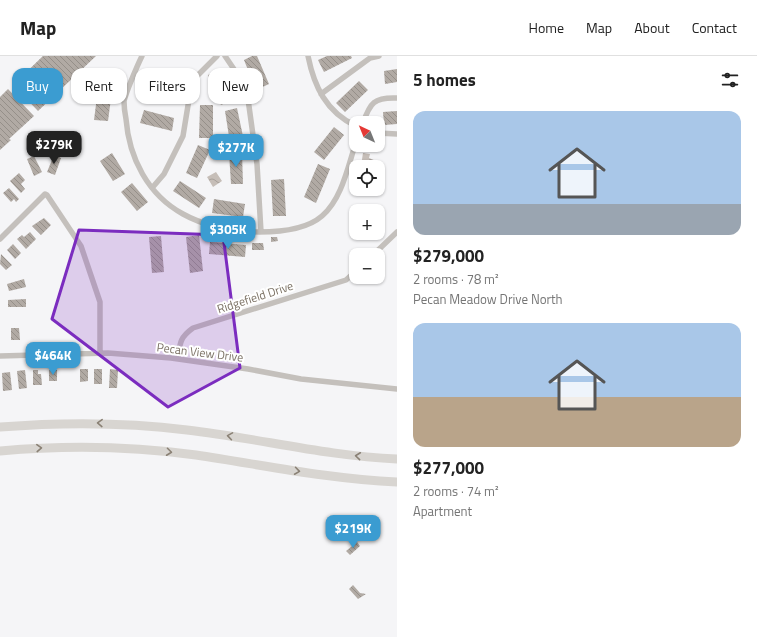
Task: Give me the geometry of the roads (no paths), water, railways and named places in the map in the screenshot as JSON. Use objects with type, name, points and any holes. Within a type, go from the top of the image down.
[{"type":"highway","points":[[0,427],[74,422],[142,425],[189,430],[326,452],[397,459]]},
{"type":"highway","points":[[0,451],[66,447],[123,448],[196,455],[330,476],[397,482]]},
{"type":"street","points":[[142,56],[124,101],[127,132],[136,163],[140,173],[152,188],[174,209],[195,220],[210,226],[241,231],[261,232],[306,226],[322,216],[336,200],[353,152]]},
{"type":"street","points":[[152,188],[164,174],[184,136],[192,81],[217,56]]},
{"type":"street","points":[[225,56],[244,84],[248,99],[257,164],[261,232]]},
{"type":"street","points":[[308,56],[316,88],[330,108],[349,121]]},
{"type":"street","points":[[321,94],[370,58],[379,56]]},
{"type":"street","points":[[366,116],[370,104],[377,101],[397,98]]},
{"type":"street","points":[[385,133],[397,134]]},
{"type":"street","points":[[0,239],[45,194],[47,195],[81,246],[100,302],[100,353]]},
{"type":"street","points":[[380,248],[397,232]]},
{"type":"street","name":"Ridgefield Drive","points":[[178,359],[180,341],[184,334],[193,328],[346,280],[349,277]]},
{"type":"street","name":"Pecan View Drive","points":[[0,356],[100,353],[178,359],[248,369],[300,379],[397,390]]},
{"type":"water","points":[[363,153],[370,154],[369,158],[374,160],[362,160]]},
{"type":"water","points":[[216,172],[222,181],[213,187],[207,177]]}]
